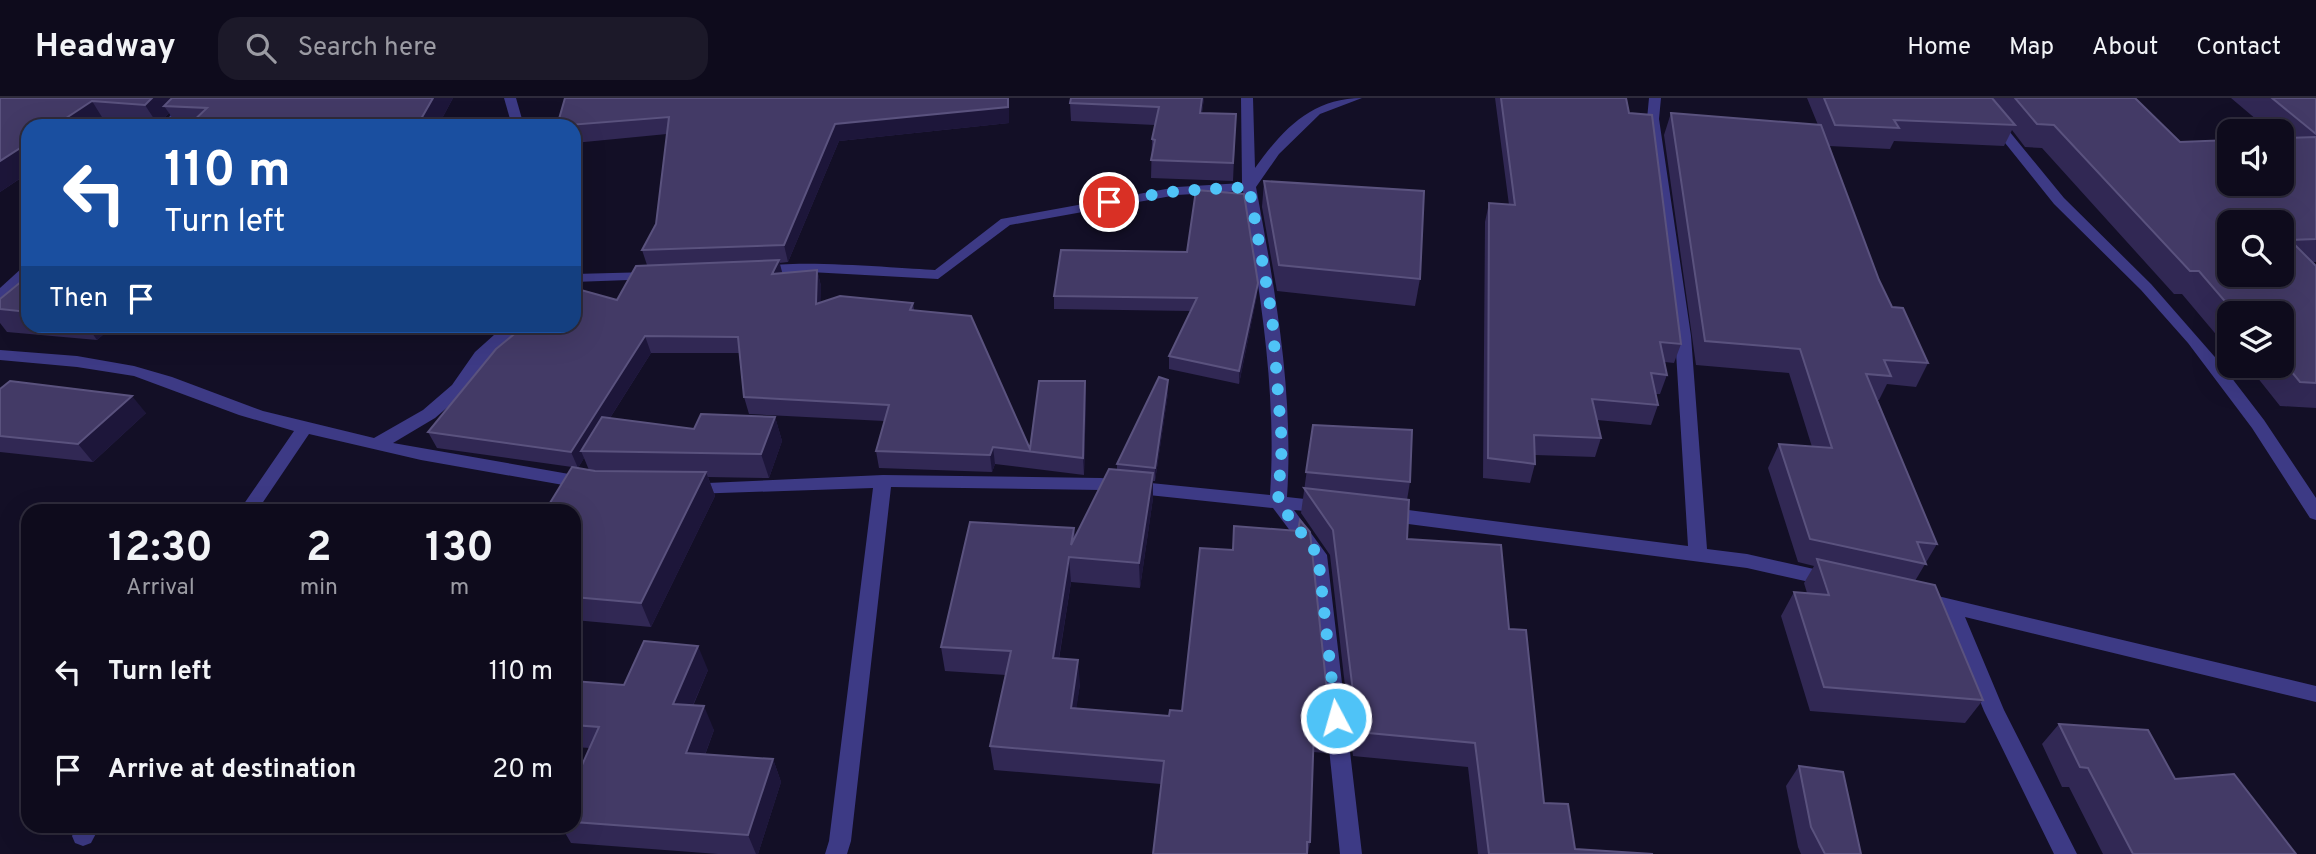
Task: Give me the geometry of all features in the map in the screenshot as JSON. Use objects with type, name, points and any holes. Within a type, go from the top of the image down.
[{"type":"street","points":[[171,119],[195,98]]},
{"type":"street","points":[[510,98],[516,119]]},
{"type":"street","points":[[1247,98],[1249,187],[1272,316],[1282,444],[1278,502],[1318,555],[1351,854]]},
{"type":"street","points":[[1249,187],[1274,151],[1316,111],[1356,98]]},
{"type":"street","points":[[1655,98],[1653,119],[1683,336],[1698,555]]},
{"type":"street","points":[[1966,98],[2095,239],[2146,287],[2206,356],[2314,504]]},
{"type":"street","points":[[1975,98],[2059,200]]},
{"type":"street","points":[[741,272],[810,268],[938,275],[1006,222],[1177,191],[1249,187]]},
{"type":"street","points":[[581,278],[665,275]]},
{"type":"street","points":[[0,296],[21,276]]},
{"type":"street","points":[[377,444],[429,414],[458,389],[481,356],[506,333]]},
{"type":"street","points":[[0,355],[66,359],[152,376],[256,415],[305,427],[454,463],[605,486]]},
{"type":"street","points":[[253,504],[305,427]]},
{"type":"street","points":[[836,854],[840,841],[883,481]]},
{"type":"street","points":[[675,487],[730,488],[883,481],[1101,484],[1342,509]]},
{"type":"street","points":[[1368,512],[1747,561],[1856,585]]},
{"type":"street","points":[[1896,594],[2316,694]]},
{"type":"street","points":[[1951,606],[1994,711],[2066,854]]},
{"type":"building","points":[[0,98],[152,98],[145,105],[92,101],[65,119],[21,119],[21,148],[0,161]]},
{"type":"building","points":[[172,98],[433,98],[421,119],[195,119],[207,108],[164,106]]},
{"type":"building","points":[[565,98],[1008,98],[1008,107],[835,124],[784,245],[642,250],[656,224],[669,117],[581,124],[581,119],[559,119]]},
{"type":"building","points":[[1071,98],[1202,98],[1200,113],[1236,114],[1233,163],[1151,160],[1155,140],[1152,139],[1159,107],[1070,103]]},
{"type":"building","points":[[1501,98],[1626,98],[1629,113],[1652,115],[1681,344],[1660,342],[1667,375],[1651,373],[1658,405],[1592,399],[1601,438],[1534,435],[1535,464],[1488,458],[1489,203],[1515,205]]},
{"type":"building","points":[[1824,98],[1992,98],[2015,125],[1894,120],[1899,128],[1835,125]]},
{"type":"building","points":[[2015,98],[2135,98],[2180,142],[2217,141],[2217,196],[2294,196],[2294,138],[2316,137],[2316,239],[2294,240],[2294,210],[2217,210],[2217,287],[2294,287],[2294,244],[2316,266],[2316,383],[2300,382],[2294,375],[2294,301],[2225,301],[2199,271],[2190,271],[2054,125],[2037,124]]},
{"type":"building","points":[[2272,98],[2316,98],[2316,134]]},
{"type":"building","points":[[1671,113],[1821,125],[1879,280],[1892,307],[1903,308],[1928,363],[1884,360],[1891,376],[1866,374],[1937,544],[1917,542],[1926,564],[1810,539],[1779,444],[1832,448],[1800,349],[1705,341]]},
{"type":"building","points":[[1264,181],[1424,191],[1420,279],[1279,265]]},
{"type":"building","points":[[1196,190],[1244,194],[1258,283],[1239,371],[1169,356],[1197,298],[1054,296],[1061,250],[1187,252]]},
{"type":"building","points":[[779,260],[772,274],[817,270],[816,304],[840,296],[913,303],[910,310],[971,316],[1030,449],[1039,381],[1085,381],[1083,458],[993,447],[990,455],[876,451],[889,405],[744,397],[738,337],[645,336],[571,452],[428,432],[496,349],[515,333],[581,333],[581,290],[617,300],[636,266]]},
{"type":"building","points":[[21,282],[21,311],[0,309],[0,299]]},
{"type":"building","points":[[1159,377],[1168,380],[1155,468],[1117,464]]},
{"type":"building","points":[[10,381],[132,396],[78,444],[0,436],[0,389]]},
{"type":"building","points":[[701,414],[775,417],[761,454],[581,451],[602,417],[694,429]]},
{"type":"building","points":[[1313,425],[1412,430],[1410,482],[1306,472]]},
{"type":"building","points":[[572,467],[595,471],[706,472],[641,603],[581,598],[581,504],[549,504]]},
{"type":"building","points":[[1109,469],[1153,473],[1139,563],[1069,557],[1053,658],[1078,660],[1071,708],[1169,716],[1170,710],[1182,711],[1200,548],[1233,550],[1234,526],[1298,531],[1300,520],[1310,532],[1331,729],[1314,728],[1310,842],[1307,842],[1307,854],[1153,854],[1164,761],[990,746],[1011,651],[941,647],[970,522],[1074,528],[1071,545]]},
{"type":"building","points":[[1304,488],[1409,500],[1407,539],[1501,545],[1509,629],[1526,630],[1544,803],[1568,804],[1575,849],[1653,854],[1489,854],[1475,743],[1358,732],[1333,530]]},
{"type":"building","points":[[1817,559],[1935,585],[1983,700],[1824,687],[1794,592],[1829,595]]},
{"type":"building","points":[[644,641],[698,646],[673,704],[704,706],[686,753],[773,759],[748,835],[581,823],[581,767],[599,727],[581,726],[581,682],[624,685]]},
{"type":"building","points":[[2059,724],[2148,730],[2175,779],[2234,774],[2296,854],[2133,854],[2088,768],[2080,767]]},
{"type":"building","points":[[1799,766],[1843,772],[1861,854],[1825,854],[1811,827]]},
{"type":"route","points":[[1109,202],[1177,191],[1249,187],[1272,316],[1282,444],[1278,502],[1318,555],[1336,718]]}]
